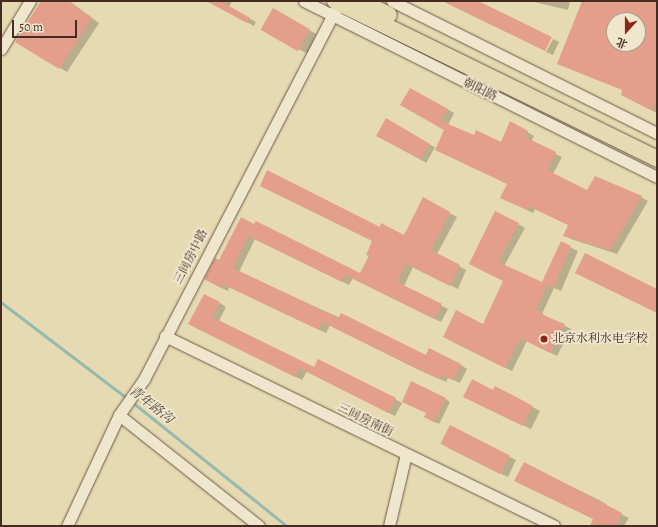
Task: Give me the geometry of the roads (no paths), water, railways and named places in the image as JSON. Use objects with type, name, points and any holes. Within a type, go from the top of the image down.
[{"type":"highway","points":[[360,1],[657,149]]},
{"type":"highway","name":"朝阳路","points":[[337,5],[657,159]]},
{"type":"street","points":[[1,49],[30,1]]},
{"type":"street","name":"朝阳路","points":[[304,1],[337,5],[657,177]]},
{"type":"street","points":[[392,1],[657,132]]},
{"type":"street","name":"三间房中路","points":[[67,526],[121,413],[140,387],[337,5]]},
{"type":"street","name":"三间房南街","points":[[165,336],[554,526]]},
{"type":"street","points":[[121,413],[260,526]]},
{"type":"street","points":[[389,526],[406,454]]},
{"type":"waterway","name":"青年路沟","points":[[1,302],[127,398]]},
{"type":"waterway","name":"青年路沟","points":[[131,401],[287,526]]},
{"type":"place","name":"北京水利水电学校","points":[[544,339]]}]
